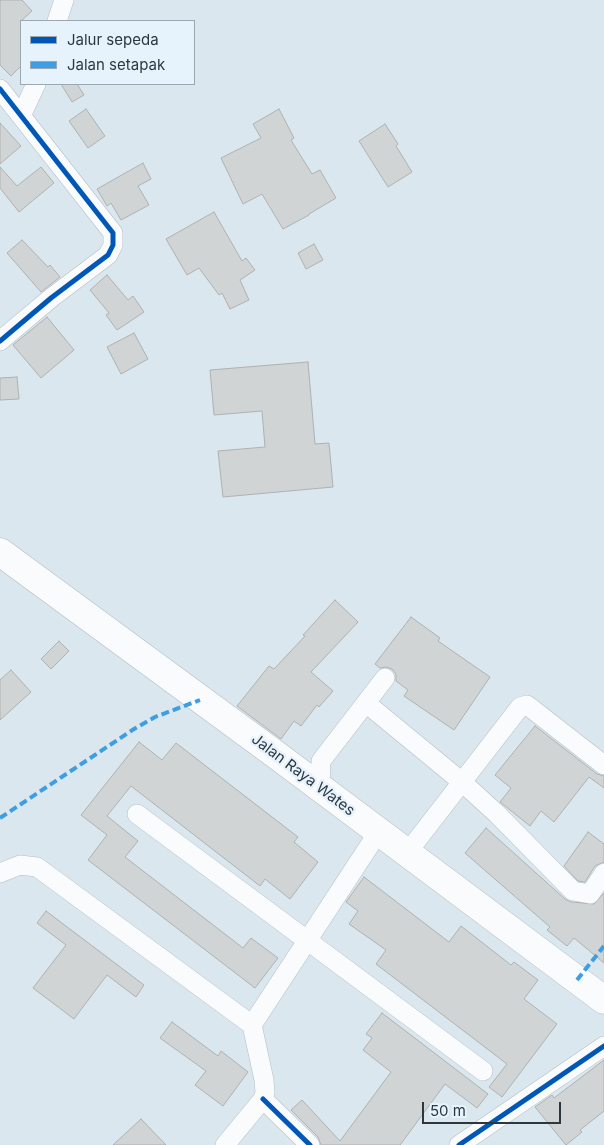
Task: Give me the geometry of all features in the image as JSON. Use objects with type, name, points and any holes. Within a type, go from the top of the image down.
[{"type":"highway","name":"Jalan Raya Wates","points":[[0,552],[320,787],[604,1000]]},
{"type":"street","points":[[57,20],[64,0]]},
{"type":"street","points":[[21,116],[36,85]]},
{"type":"street","points":[[0,89],[113,232],[113,245],[108,255],[51,298],[0,341]]},
{"type":"street","points":[[320,787],[321,761],[385,678]]},
{"type":"street","points":[[366,703],[462,782],[496,813],[573,891],[590,894],[604,873]]},
{"type":"street","points":[[407,853],[520,707],[527,705],[604,765]]},
{"type":"street","points":[[137,814],[483,1071]]},
{"type":"street","points":[[252,1025],[379,831]]},
{"type":"street","points":[[0,873],[20,865],[37,867],[252,1025],[265,1093],[263,1099],[225,1145]]},
{"type":"street","points":[[459,1145],[604,1046]]},
{"type":"street","points":[[263,1099],[310,1145]]},
{"type":"building","points":[[0,0],[22,0],[32,11],[20,20],[20,67],[11,76],[0,65]]},
{"type":"building","points":[[62,85],[78,85],[84,95],[72,102]]},
{"type":"building","points":[[86,109],[105,136],[88,148],[69,121]]},
{"type":"building","points":[[279,109],[294,138],[291,140],[312,174],[320,170],[336,198],[283,229],[262,194],[243,204],[221,158],[261,138],[253,124]]},
{"type":"building","points":[[0,123],[21,146],[0,164]]},
{"type":"building","points":[[385,124],[398,144],[396,146],[412,172],[388,187],[359,141]]},
{"type":"building","points":[[143,163],[151,179],[138,186],[149,205],[121,220],[111,203],[107,206],[97,189]]},
{"type":"building","points":[[0,167],[17,186],[41,167],[54,183],[19,212],[0,188]]},
{"type":"building","points":[[214,212],[242,261],[246,258],[255,270],[240,280],[249,300],[230,309],[222,293],[219,295],[199,268],[187,275],[166,239]]},
{"type":"building","points":[[22,240],[48,267],[50,265],[60,277],[41,292],[7,253]]},
{"type":"building","points":[[314,244],[323,260],[306,269],[298,253]]},
{"type":"building","points":[[107,275],[128,300],[133,296],[144,312],[117,330],[106,315],[109,313],[90,290]]},
{"type":"building","points":[[47,317],[74,350],[41,378],[13,345]]},
{"type":"building","points":[[134,333],[148,359],[121,374],[107,347]]},
{"type":"building","points":[[308,362],[315,444],[329,443],[333,487],[223,497],[218,451],[265,447],[262,411],[214,415],[210,370]]},
{"type":"building","points":[[17,377],[19,399],[0,400],[0,378]]},
{"type":"building","points":[[335,600],[358,622],[311,672],[333,691],[319,707],[317,705],[301,726],[294,721],[281,739],[237,706],[269,666],[274,669]]},
{"type":"building","points":[[411,617],[440,638],[438,641],[490,677],[454,730],[404,696],[408,690],[396,681],[396,674],[392,669],[380,668],[375,664]]},
{"type":"building","points":[[59,641],[69,651],[51,669],[41,659]]},
{"type":"building","points":[[11,670],[31,692],[0,720],[0,680]]},
{"type":"building","points":[[535,726],[597,774],[604,776],[604,788],[589,777],[554,822],[541,811],[530,826],[500,802],[511,788],[495,775]]},
{"type":"building","points":[[139,742],[162,760],[176,743],[298,837],[294,842],[318,862],[290,899],[265,879],[260,886],[131,786],[107,816],[138,841],[125,857],[243,948],[251,938],[278,958],[255,988],[88,860],[107,835],[81,815]]},
{"type":"building","points":[[486,828],[565,899],[571,902],[594,904],[604,893],[604,963],[574,938],[567,946],[547,930],[550,927],[465,853]]},
{"type":"building","points":[[588,832],[604,844],[604,862],[595,866],[585,882],[578,881],[564,866]]},
{"type":"building","points":[[364,877],[449,942],[461,926],[511,965],[514,962],[538,980],[524,999],[557,1024],[502,1097],[489,1087],[507,1064],[376,964],[386,950],[349,924],[358,911],[346,902]]},
{"type":"building","points":[[46,911],[144,985],[136,997],[107,975],[74,1019],[33,988],[66,945],[37,923]]},
{"type":"building","points":[[382,1013],[488,1094],[477,1108],[445,1084],[400,1145],[321,1145],[318,1137],[291,1110],[302,1100],[340,1141],[391,1072],[363,1050],[372,1038],[366,1034]]},
{"type":"building","points":[[172,1022],[218,1056],[221,1051],[248,1072],[223,1106],[195,1085],[206,1071],[160,1038]]},
{"type":"building","points":[[604,1060],[604,1111],[580,1130],[582,1132],[566,1145],[535,1107],[552,1095],[554,1098]]},
{"type":"building","points":[[141,1119],[166,1145],[113,1145]]},
{"type":"marked path","points":[[0,818],[134,729],[155,717],[200,700]]},
{"type":"marked path","points":[[577,980],[604,946]]},
{"type":"cycle path","points":[[0,89],[113,233],[113,245],[108,255],[51,298],[0,341]]},
{"type":"cycle path","points":[[459,1145],[604,1046]]},
{"type":"cycle path","points":[[263,1099],[310,1145]]}]
